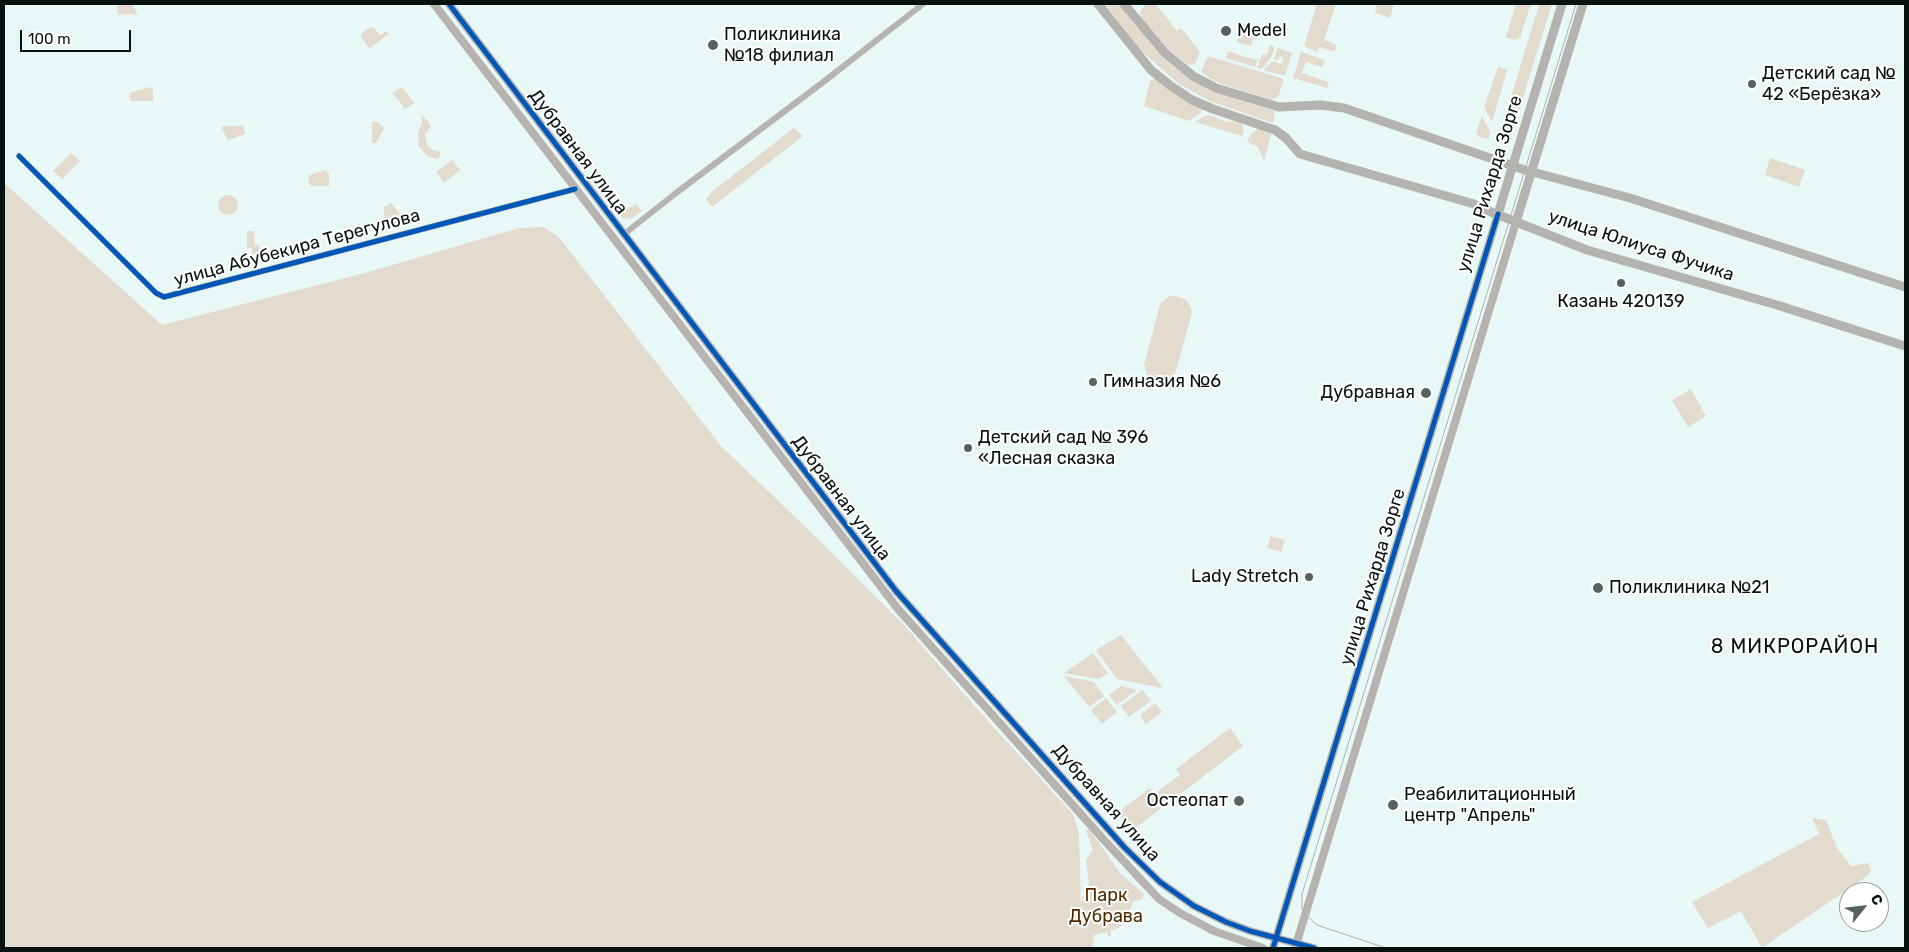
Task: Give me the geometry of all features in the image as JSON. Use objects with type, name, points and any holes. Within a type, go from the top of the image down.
[{"type":"main road","name":"улица Юлиуса Фучика","points":[[1098,4],[1150,70],[1192,100],[1249,123],[1275,130],[1286,138],[1300,154],[1474,204],[1587,250],[1777,305],[1905,346]]},
{"type":"main road","points":[[1124,4],[1165,54],[1193,76],[1216,88],[1279,107],[1320,104],[1344,108],[1512,166],[1630,198],[1905,287]]},
{"type":"main road","name":"улица Рихарда Зорге","points":[[1498,214],[1562,4]]},
{"type":"main road","name":"улица Рихарда Зорге","points":[[1516,222],[1583,4]]},
{"type":"street","name":"Дубравная улица","points":[[434,4],[894,604],[1159,899],[1214,931],[1263,948]]},
{"type":"street","name":"Дубравная улица","points":[[449,4],[896,592],[1124,847],[1160,882],[1194,906],[1226,922],[1250,931],[1277,938],[1296,946],[1314,948]]},
{"type":"street","points":[[615,241],[923,4]]},
{"type":"street","points":[[531,131],[540,124]]},
{"type":"street","name":"улица Абубекира Терегулова","points":[[19,156],[156,294],[164,297],[575,189]]},
{"type":"street","name":"улица Рихарда Зорге","points":[[1274,948],[1498,214]]},
{"type":"street","name":"улица Рихарда Зорге","points":[[1296,946],[1516,222]]},
{"type":"green space","points":[[132,4],[138,15],[118,15],[117,6]]},
{"type":"green space","points":[[1104,4],[1119,4],[1161,56],[1181,72],[1225,95],[1275,111],[1273,123],[1212,102],[1179,84],[1141,51]]},
{"type":"green space","points":[[1146,4],[1156,4],[1177,31],[1181,28],[1200,52],[1195,64],[1187,65],[1168,49],[1143,20],[1140,14]]},
{"type":"green space","points":[[1317,4],[1336,4],[1324,40],[1337,45],[1334,52],[1319,47],[1317,52],[1304,46]]},
{"type":"green space","points":[[1377,4],[1394,4],[1390,18],[1375,13]]},
{"type":"green space","points":[[1516,4],[1531,4],[1520,38],[1515,40],[1506,37]]},
{"type":"green space","points":[[1539,4],[1552,4],[1508,146],[1498,141]]},
{"type":"green space","points":[[1243,24],[1256,28],[1251,46],[1237,42]]},
{"type":"green space","points":[[371,27],[380,35],[386,31],[389,34],[370,48],[361,36],[362,33]]},
{"type":"green space","points":[[1270,45],[1275,47],[1272,56],[1262,69],[1257,68],[1262,54],[1267,55]]},
{"type":"green space","points":[[1278,48],[1292,53],[1285,76],[1263,70],[1273,61],[1282,64],[1284,58],[1280,56],[1278,60],[1274,59]]},
{"type":"green space","points":[[1228,51],[1255,60],[1258,58],[1255,67],[1226,58]]},
{"type":"green space","points":[[1301,52],[1325,60],[1322,67],[1306,62],[1302,73],[1329,82],[1327,88],[1293,78]]},
{"type":"green space","points":[[1208,56],[1284,79],[1278,97],[1272,100],[1219,83],[1208,77],[1201,71]]},
{"type":"green space","points":[[1498,67],[1507,71],[1492,122],[1484,107]]},
{"type":"green space","points":[[1157,79],[1201,108],[1201,113],[1189,121],[1144,106],[1150,81]]},
{"type":"green space","points":[[149,87],[153,90],[153,101],[131,101],[130,93]]},
{"type":"green space","points":[[402,87],[414,103],[405,109],[393,93]]},
{"type":"green space","points":[[421,113],[431,126],[425,135],[427,145],[432,150],[441,152],[438,159],[427,156],[419,146],[418,133],[422,122]]},
{"type":"green space","points":[[1210,115],[1226,122],[1239,121],[1242,123],[1244,132],[1242,136],[1195,122]]},
{"type":"green space","points":[[1482,116],[1490,132],[1489,139],[1479,137],[1476,133]]},
{"type":"green space","points":[[376,121],[384,128],[376,143],[372,143],[372,122]]},
{"type":"green space","points":[[222,126],[242,126],[245,134],[228,140]]},
{"type":"green space","points":[[794,128],[803,136],[712,207],[706,199],[714,190]]},
{"type":"green space","points":[[1259,128],[1269,131],[1271,134],[1264,161],[1258,147],[1247,142],[1250,135]]},
{"type":"green space","points":[[71,153],[80,161],[62,179],[53,171]]},
{"type":"green space","points":[[1770,158],[1805,170],[1799,187],[1765,175]]},
{"type":"green space","points":[[452,160],[460,170],[444,183],[436,172]]},
{"type":"green space","points":[[325,170],[329,174],[329,186],[311,186],[308,180],[309,175]]},
{"type":"green space","name":"Парк Дубрава","points":[[4,183],[162,325],[372,271],[519,228],[543,227],[558,236],[721,446],[903,624],[1073,814],[1079,834],[1081,902],[1089,883],[1086,860],[1093,850],[1086,831],[1089,829],[1121,874],[1144,894],[1142,899],[1133,902],[1127,920],[1120,927],[1110,931],[1111,936],[1108,936],[1107,932],[1094,935],[1092,948],[4,948]]},
{"type":"green space","points":[[228,195],[235,198],[238,205],[235,212],[228,215],[221,212],[218,205],[221,198]]},
{"type":"green space","points":[[391,203],[408,224],[385,230],[384,207]]},
{"type":"green space","points":[[636,204],[642,211],[632,218],[623,219],[618,213]]},
{"type":"green space","points":[[247,231],[254,231],[255,245],[259,245],[259,254],[252,254],[252,248],[247,248]]},
{"type":"green space","points":[[1170,296],[1185,299],[1191,307],[1192,313],[1175,374],[1169,381],[1160,383],[1148,377],[1144,365],[1159,308],[1162,302]]},
{"type":"green space","points":[[1691,389],[1706,416],[1688,427],[1672,400]]},
{"type":"green space","points":[[1271,536],[1285,540],[1281,552],[1267,548]]},
{"type":"green space","points":[[1121,635],[1163,688],[1117,679],[1096,650]]},
{"type":"green space","points":[[1093,653],[1108,673],[1099,679],[1064,673]]},
{"type":"green space","points":[[1064,676],[1094,682],[1104,696],[1089,707]]},
{"type":"green space","points":[[1121,686],[1137,690],[1117,705],[1109,695]]},
{"type":"green space","points":[[1142,690],[1151,701],[1129,717],[1121,706]]},
{"type":"green space","points":[[1106,698],[1117,712],[1102,724],[1091,710]]},
{"type":"green space","points":[[1155,703],[1162,712],[1146,724],[1140,715]]},
{"type":"green space","points":[[1230,728],[1243,746],[1166,805],[1157,792],[1180,775],[1176,769]]},
{"type":"green space","points":[[1150,788],[1164,806],[1132,831],[1117,813]]},
{"type":"green space","points":[[1812,818],[1826,820],[1837,848],[1851,866],[1868,863],[1871,870],[1869,875],[1859,882],[1839,882],[1839,895],[1762,948],[1741,911],[1708,928],[1692,902],[1819,834]]},
{"type":"tram line","points":[[1386,948],[1317,925],[1302,909],[1302,894],[1576,4]]},
{"type":"cycle path","points":[[449,4],[896,591],[1124,847],[1160,882],[1194,906],[1226,922],[1250,931],[1314,948]]},
{"type":"cycle path","points":[[19,156],[156,293],[164,297],[575,189]]},
{"type":"cycle path","points":[[1273,948],[1498,214]]},
{"type":"place","name":"Medel","points":[[1226,31]]},
{"type":"place","name":"Поликлиника №18 филиал","points":[[713,45]]},
{"type":"place","name":"Детский сад № 42 «Берёзка»","points":[[1752,84]]},
{"type":"place","name":"Казань 420139","points":[[1621,283]]},
{"type":"place","name":"Гимназия №6","points":[[1093,382]]},
{"type":"place","name":"Дубравная","points":[[1426,393]]},
{"type":"place","name":"Детский сад № 396 «Лесная сказка","points":[[968,448]]},
{"type":"place","name":"Lady Stretch","points":[[1309,577]]},
{"type":"place","name":"Поликлиника №21","points":[[1598,588]]},
{"type":"place","name":"Остеопат","points":[[1239,801]]},
{"type":"place","name":"Реабилитационный центр \"Апрель\"","points":[[1393,805]]},
{"type":"district","name":"8 МИКРОРАЙОН","points":[[1795,647]]}]
